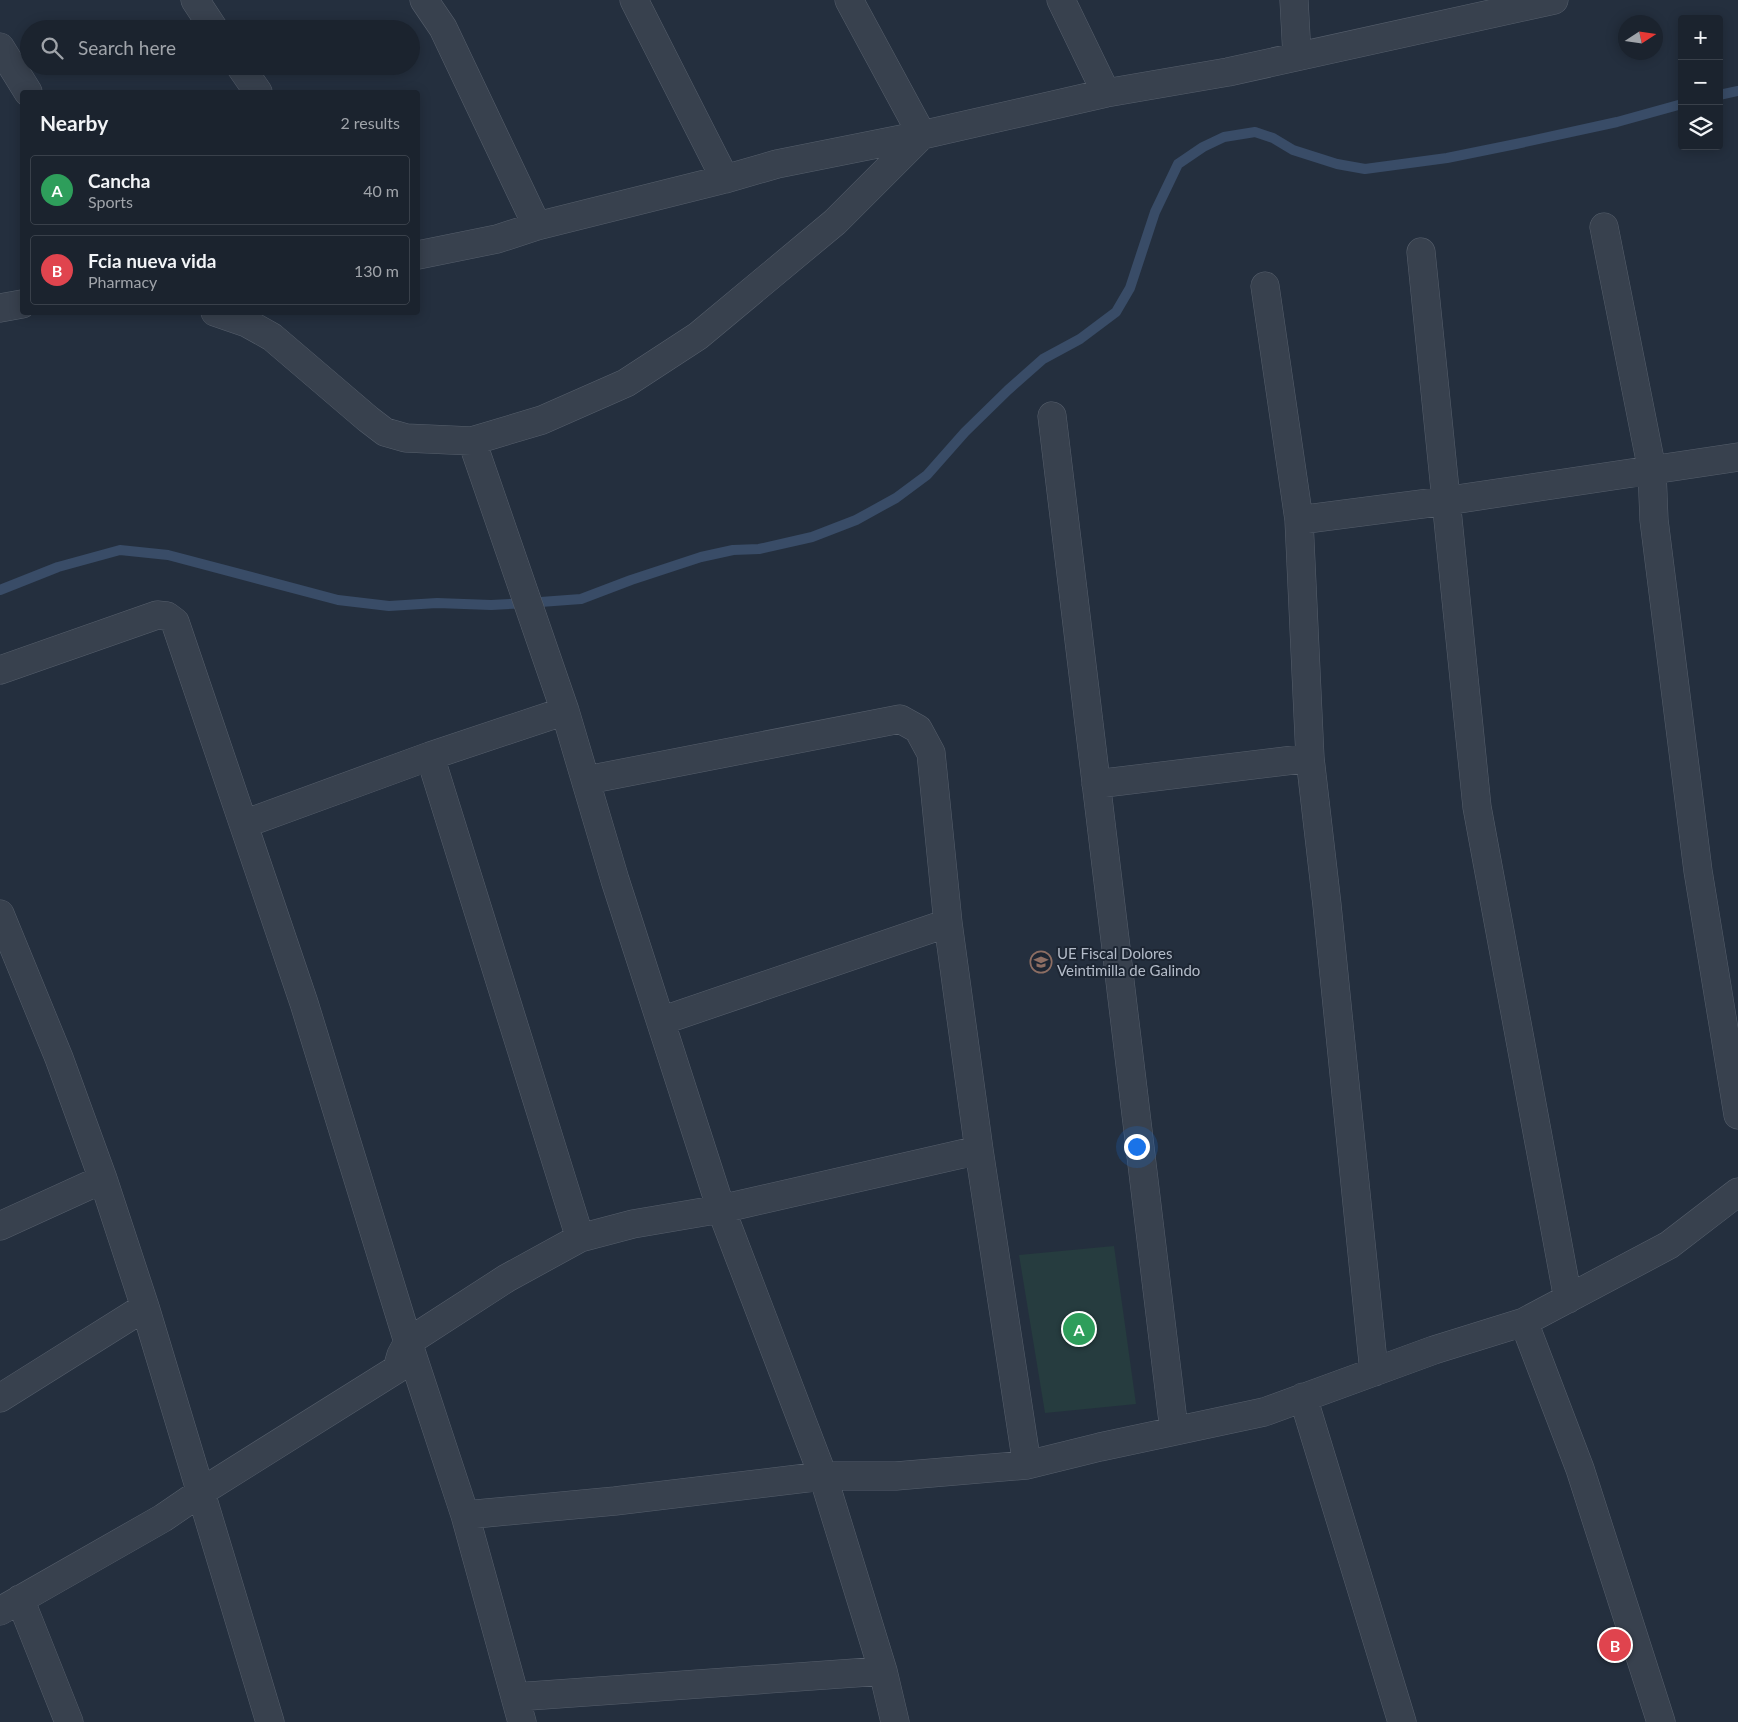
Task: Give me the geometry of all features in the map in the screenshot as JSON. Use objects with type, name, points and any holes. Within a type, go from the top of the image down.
[{"type":"street","points":[[195,0],[208,20]]},
{"type":"street","points":[[424,0],[442,28],[537,226]]},
{"type":"street","points":[[634,0],[725,179]]},
{"type":"street","points":[[850,0],[922,135]]},
{"type":"street","points":[[1061,0],[1106,93]]},
{"type":"street","points":[[1294,0],[1297,56]]},
{"type":"street","points":[[420,255],[497,239],[537,226],[725,179],[777,164],[922,135],[1106,93],[1228,72],[1297,56],[1479,8],[1554,0]]},
{"type":"street","points":[[0,47],[27,90]]},
{"type":"street","points":[[246,75],[257,90]]},
{"type":"street","points":[[224,315],[247,323],[272,337],[385,432],[406,438],[472,441],[542,420],[626,383],[698,336],[835,222],[922,135]]},
{"type":"street","points":[[1604,227],[1652,470],[1654,520],[1698,871],[1738,1115]]},
{"type":"street","points":[[1421,252],[1477,807],[1568,1299]]},
{"type":"street","points":[[1265,286],[1299,520],[1310,758],[1327,905],[1374,1372]]},
{"type":"street","points":[[0,308],[20,304]]},
{"type":"street","points":[[1052,416],[1174,1430]]},
{"type":"street","points":[[472,441],[565,711],[587,780],[615,880],[721,1209],[823,1476],[883,1671],[895,1722]]},
{"type":"street","points":[[1299,520],[1446,501],[1738,457]]},
{"type":"street","points":[[0,670],[157,615],[167,616],[175,622],[304,1003],[408,1342],[465,1515],[518,1710],[883,1671]]},
{"type":"street","points":[[244,824],[430,756],[565,711]]},
{"type":"street","points":[[587,780],[900,719],[918,729],[931,753],[948,923],[979,1150],[1027,1465]]},
{"type":"street","points":[[430,756],[580,1238]]},
{"type":"street","points":[[1096,784],[1310,758]]},
{"type":"street","points":[[0,914],[59,1058],[103,1179],[201,1492],[270,1722]]},
{"type":"street","points":[[661,1021],[948,923]]},
{"type":"street","points":[[69,1722],[10,1605],[163,1518],[201,1492],[398,1369],[401,1354],[408,1342],[507,1278],[580,1238],[633,1224],[721,1209],[979,1150]]},
{"type":"street","points":[[0,1226],[103,1179]]},
{"type":"street","points":[[465,1515],[615,1501],[823,1476],[896,1476],[1027,1465],[1174,1430],[1264,1412],[1374,1372],[1524,1322],[1669,1245],[1738,1192]]},
{"type":"street","points":[[0,1398],[144,1307]]},
{"type":"street","points":[[1524,1322],[1580,1469],[1661,1722]]},
{"type":"street","points":[[1303,1397],[1402,1722]]},
{"type":"green space","points":[[1114,1246],[1136,1404],[1045,1413],[1019,1255]]},
{"type":"waterway","points":[[1723,94],[1738,91]]},
{"type":"waterway","points":[[0,590],[58,567],[120,550],[168,555],[338,600],[389,606],[437,603],[491,605],[527,603],[581,599],[701,557],[733,550],[759,549],[812,537],[856,520],[896,498],[927,475],[965,432],[1043,359],[1080,339],[1116,312],[1130,288],[1155,212],[1178,164],[1203,147],[1224,137],[1255,132],[1273,138],[1293,150],[1337,164],[1365,169],[1447,158],[1516,144],[1617,122],[1678,105]]},
{"type":"place","name":"UE Fiscal Dolores Veintimilla de Galindo","points":[[1041,962]]},
{"type":"place","name":"Cancha","points":[[1079,1329]]},
{"type":"place","name":"Fcia nueva vida","points":[[1615,1645]]}]
